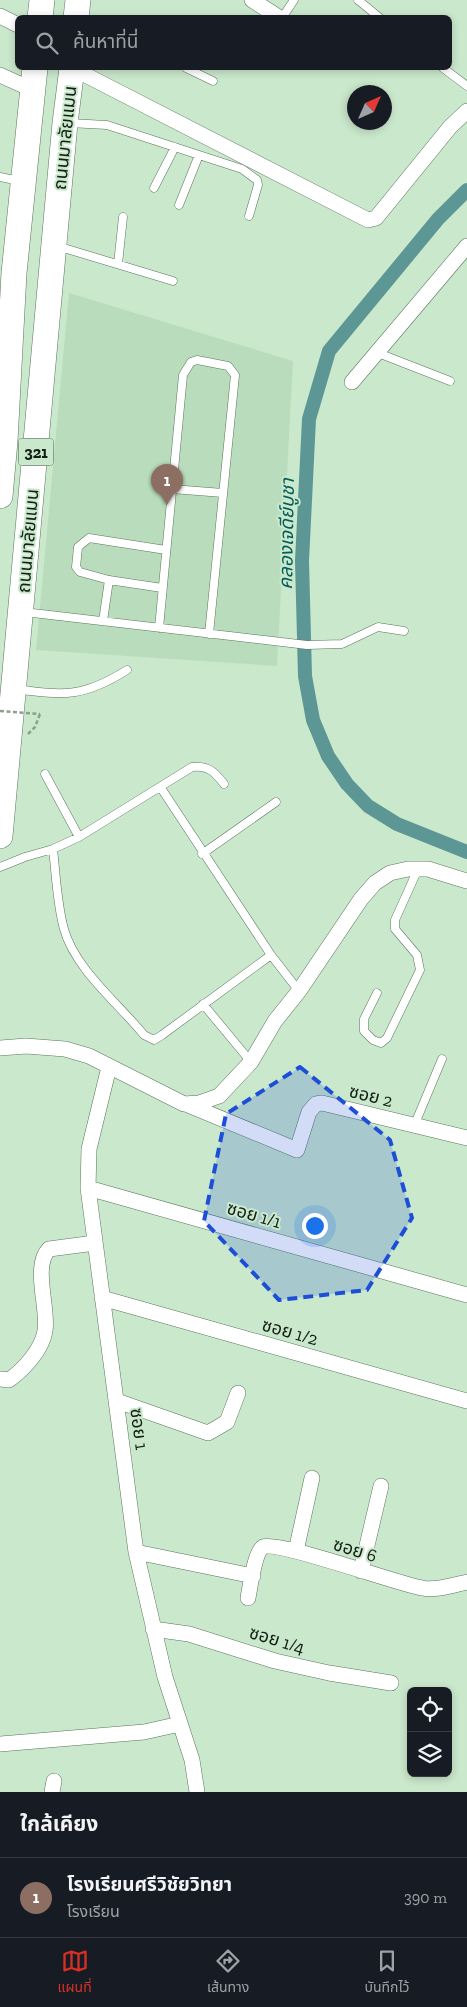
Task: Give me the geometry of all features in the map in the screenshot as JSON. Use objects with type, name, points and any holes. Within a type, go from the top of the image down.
[{"type":"highway","points":[[40,15],[42,0]]},
{"type":"highway","name":"ถนนมาลัยแมน","points":[[0,836],[65,123],[72,70]]},
{"type":"highway","name":"ถนนมาลัยแมน","points":[[0,496],[7,271],[12,179],[34,79]]},
{"type":"street","points":[[252,0],[276,15]]},
{"type":"street","points":[[0,16],[15,24]]},
{"type":"street","points":[[76,70],[368,220],[376,218],[444,134],[467,112]]},
{"type":"street","points":[[0,75],[34,79]]},
{"type":"street","points":[[352,382],[464,255]]},
{"type":"street","points":[[0,1048],[26,1046],[65,1049],[89,1056],[184,1104],[199,1103],[219,1096],[251,1062],[275,1022],[299,991],[361,899],[376,883],[390,873],[418,869],[428,869],[467,881]]},
{"type":"street","name":"ซอย 1","points":[[109,1067],[89,1148],[88,1188],[136,1552],[165,1677],[192,1760],[197,1792]]},
{"type":"street","name":"ซอย 2","points":[[184,1104],[297,1150],[309,1112],[316,1104],[322,1103],[467,1138]]},
{"type":"street","name":"ซอย 1/1","points":[[88,1188],[467,1295]]},
{"type":"street","points":[[0,1379],[9,1380],[20,1372],[41,1343],[45,1333],[42,1265],[44,1254],[49,1249],[95,1243]]},
{"type":"street","name":"ซอย 1/2","points":[[102,1298],[467,1401]]},
{"type":"street","points":[[117,1401],[208,1432],[214,1431],[227,1422],[238,1393]]},
{"type":"street","points":[[296,1551],[312,1478]]},
{"type":"street","points":[[361,1571],[381,1486]]},
{"type":"street","name":"ซอย 6","points":[[248,1598],[258,1553],[263,1547],[269,1546],[296,1551],[423,1589],[467,1582]]},
{"type":"street","points":[[136,1552],[253,1576]]},
{"type":"street","name":"ซอย 1/4","points":[[153,1629],[189,1634],[230,1645],[275,1661],[391,1683]]},
{"type":"street","points":[[0,1744],[144,1732],[180,1724]]},
{"type":"lane","points":[[283,15],[294,0]]},
{"type":"lane","points":[[358,0],[376,15]]},
{"type":"lane","points":[[190,70],[213,81]]},
{"type":"lane","points":[[446,70],[467,86]]},
{"type":"lane","points":[[65,123],[107,125],[242,169],[257,180],[258,185],[249,216]]},
{"type":"lane","points":[[154,188],[175,147]]},
{"type":"lane","points":[[180,205],[199,155]]},
{"type":"lane","points":[[118,264],[123,217]]},
{"type":"lane","points":[[55,246],[173,281]]},
{"type":"lane","points":[[378,353],[450,381]]},
{"type":"lane","points":[[159,628],[183,375],[190,362],[197,360],[228,366],[235,375],[209,634]]},
{"type":"lane","points":[[172,489],[223,493]]},
{"type":"lane","points":[[162,588],[108,580],[78,571],[76,567],[78,546],[89,538],[166,550]]},
{"type":"lane","points":[[103,621],[108,580]]},
{"type":"lane","points":[[21,612],[307,644],[342,644],[378,627],[404,631]]},
{"type":"lane","points":[[14,688],[56,695],[91,689],[128,670]]},
{"type":"lane","points":[[0,867],[53,849],[79,837],[161,788],[192,767],[202,766],[216,774],[224,784]]},
{"type":"lane","points":[[45,774],[79,837]]},
{"type":"lane","points":[[161,788],[202,854],[271,955],[299,991]]},
{"type":"lane","points":[[202,854],[276,802]]},
{"type":"lane","points":[[53,849],[64,929],[70,945],[92,977],[144,1035],[154,1040],[271,955]]},
{"type":"lane","points":[[377,992],[364,1019],[364,1031],[373,1040],[381,1043],[390,1033],[420,970],[417,955],[394,929],[395,920],[418,869]]},
{"type":"lane","points":[[203,1004],[251,1062]]},
{"type":"lane","points":[[414,1126],[442,1059]]},
{"type":"path","points":[[0,711],[40,714]]},
{"type":"highlighted area","points":[[300,1067],[390,1140],[412,1218],[367,1290],[279,1300],[204,1221],[226,1114]]},
{"type":"shaded area","points":[[69,293],[293,361],[277,666],[36,650]]},
{"type":"waterway","name":"คลองเจดีย์บูชา","points":[[467,190],[438,219],[329,351],[309,419],[302,561],[305,676],[313,720],[328,756],[347,784],[368,806],[397,824],[467,852]]},
{"type":"place","name":"โรงเรียนศรีวิชัยวิทยา","points":[[167,505]]}]
